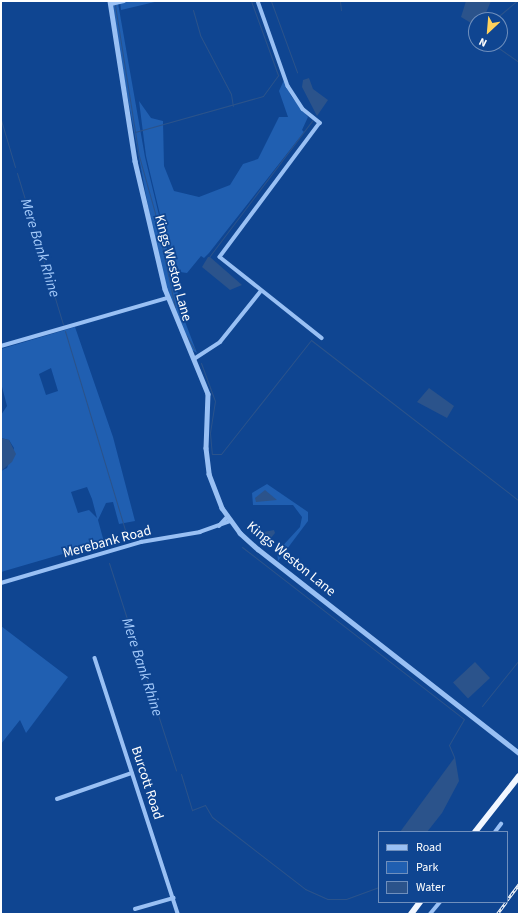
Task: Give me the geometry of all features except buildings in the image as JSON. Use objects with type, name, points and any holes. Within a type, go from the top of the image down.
[{"type":"highway","points":[[476,831],[519,776]]},
{"type":"highway","points":[[411,914],[419,903]]},
{"type":"street","points":[[110,2],[124,1]]},
{"type":"street","points":[[258,1],[288,86],[303,109],[320,122],[221,252],[222,261],[322,338]]},
{"type":"street","name":"Kings Weston Lane","points":[[110,2],[135,161],[167,298],[208,394],[206,448],[209,474],[230,519],[258,549],[519,753]]},
{"type":"street","points":[[194,359],[220,342],[261,291]]},
{"type":"street","points":[[1,346],[167,298]]},
{"type":"street","name":"Merebank Road","points":[[1,583],[141,542],[219,526],[230,519]]},
{"type":"street","name":"Burcott Road","points":[[95,658],[178,914]]},
{"type":"street","points":[[57,798],[132,774]]},
{"type":"street","points":[[496,831],[501,824]]},
{"type":"street","points":[[135,909],[173,898]]},
{"type":"street","points":[[430,914],[439,903]]},
{"type":"green space","points":[[120,1],[159,1],[121,10]]},
{"type":"green space","points":[[118,3],[145,157],[184,319],[197,353],[192,350],[169,300],[151,222],[116,35],[113,5]]},
{"type":"green space","points":[[284,80],[291,96],[308,117],[302,130],[304,132],[209,253],[204,258],[201,256],[187,273],[180,272],[167,244],[146,156],[139,101],[151,118],[163,121],[164,166],[174,191],[199,197],[230,185],[243,164],[258,159],[279,117],[288,117],[279,91]]},
{"type":"green space","points":[[75,327],[113,437],[135,521],[119,524],[113,502],[106,503],[98,520],[104,542],[1,572],[1,471],[7,468],[14,448],[9,440],[1,438],[1,415],[7,406],[1,383],[1,349]],"holes":[[[51,368],[58,391],[46,395],[39,374]],[[87,487],[92,499],[97,518],[89,510],[78,513],[71,492]]]},
{"type":"green space","points":[[267,484],[308,512],[308,521],[278,561],[277,552],[300,527],[302,517],[293,505],[253,505],[252,493]]},
{"type":"green space","points":[[1,626],[68,677],[26,733],[20,720],[1,744]]},
{"type":"water","points":[[466,1],[491,1],[486,12],[468,12],[468,21],[461,17]]},
{"type":"water","points":[[309,78],[313,89],[328,100],[317,116],[302,87],[303,80]]},
{"type":"water","points":[[208,257],[210,257],[242,285],[230,290],[202,267]]},
{"type":"water","points":[[429,388],[454,406],[447,418],[417,402]]},
{"type":"water","points":[[1,438],[9,440],[16,454],[12,462],[1,471]]},
{"type":"water","points":[[265,490],[277,500],[256,502],[255,498]]},
{"type":"water","points":[[274,530],[275,533],[266,544],[253,534]]},
{"type":"water","points":[[475,662],[490,678],[468,699],[453,682]]},
{"type":"water","points":[[455,757],[459,781],[442,813],[428,831],[401,831]]},
{"type":"waterway","points":[[135,132],[263,96],[278,75],[251,1]]},
{"type":"waterway","points":[[271,1],[297,72]]},
{"type":"waterway","points":[[340,1],[341,10]]},
{"type":"waterway","points":[[504,12],[517,1]]},
{"type":"waterway","points":[[115,5],[139,156],[155,213],[175,307]]},
{"type":"waterway","points":[[193,10],[200,35],[231,94],[233,106]]},
{"type":"waterway","points":[[505,52],[519,62]]},
{"type":"waterway","name":"Mere Bank Rhine","points":[[1,120],[15,167]]},
{"type":"waterway","points":[[209,257],[312,121]]},
{"type":"waterway","name":"Mere Bank Rhine","points":[[17,173],[63,324]]},
{"type":"waterway","name":"Mere Bank Rhine","points":[[65,331],[127,537]]},
{"type":"waterway","points":[[186,335],[195,350]]},
{"type":"waterway","points":[[201,363],[215,401],[210,433],[212,454],[221,454],[311,340],[519,501]]},
{"type":"waterway","points":[[242,547],[464,719],[449,745],[454,757]]},
{"type":"waterway","name":"Mere Bank Rhine","points":[[109,563],[176,770]]},
{"type":"waterway","points":[[482,706],[519,660]]},
{"type":"waterway","points":[[181,774],[192,810],[205,805],[212,817],[305,889],[327,899],[346,899],[378,887]]},
{"type":"railway","points":[[508,899],[519,884]]},
{"type":"railway","points":[[497,914],[505,903]]}]
